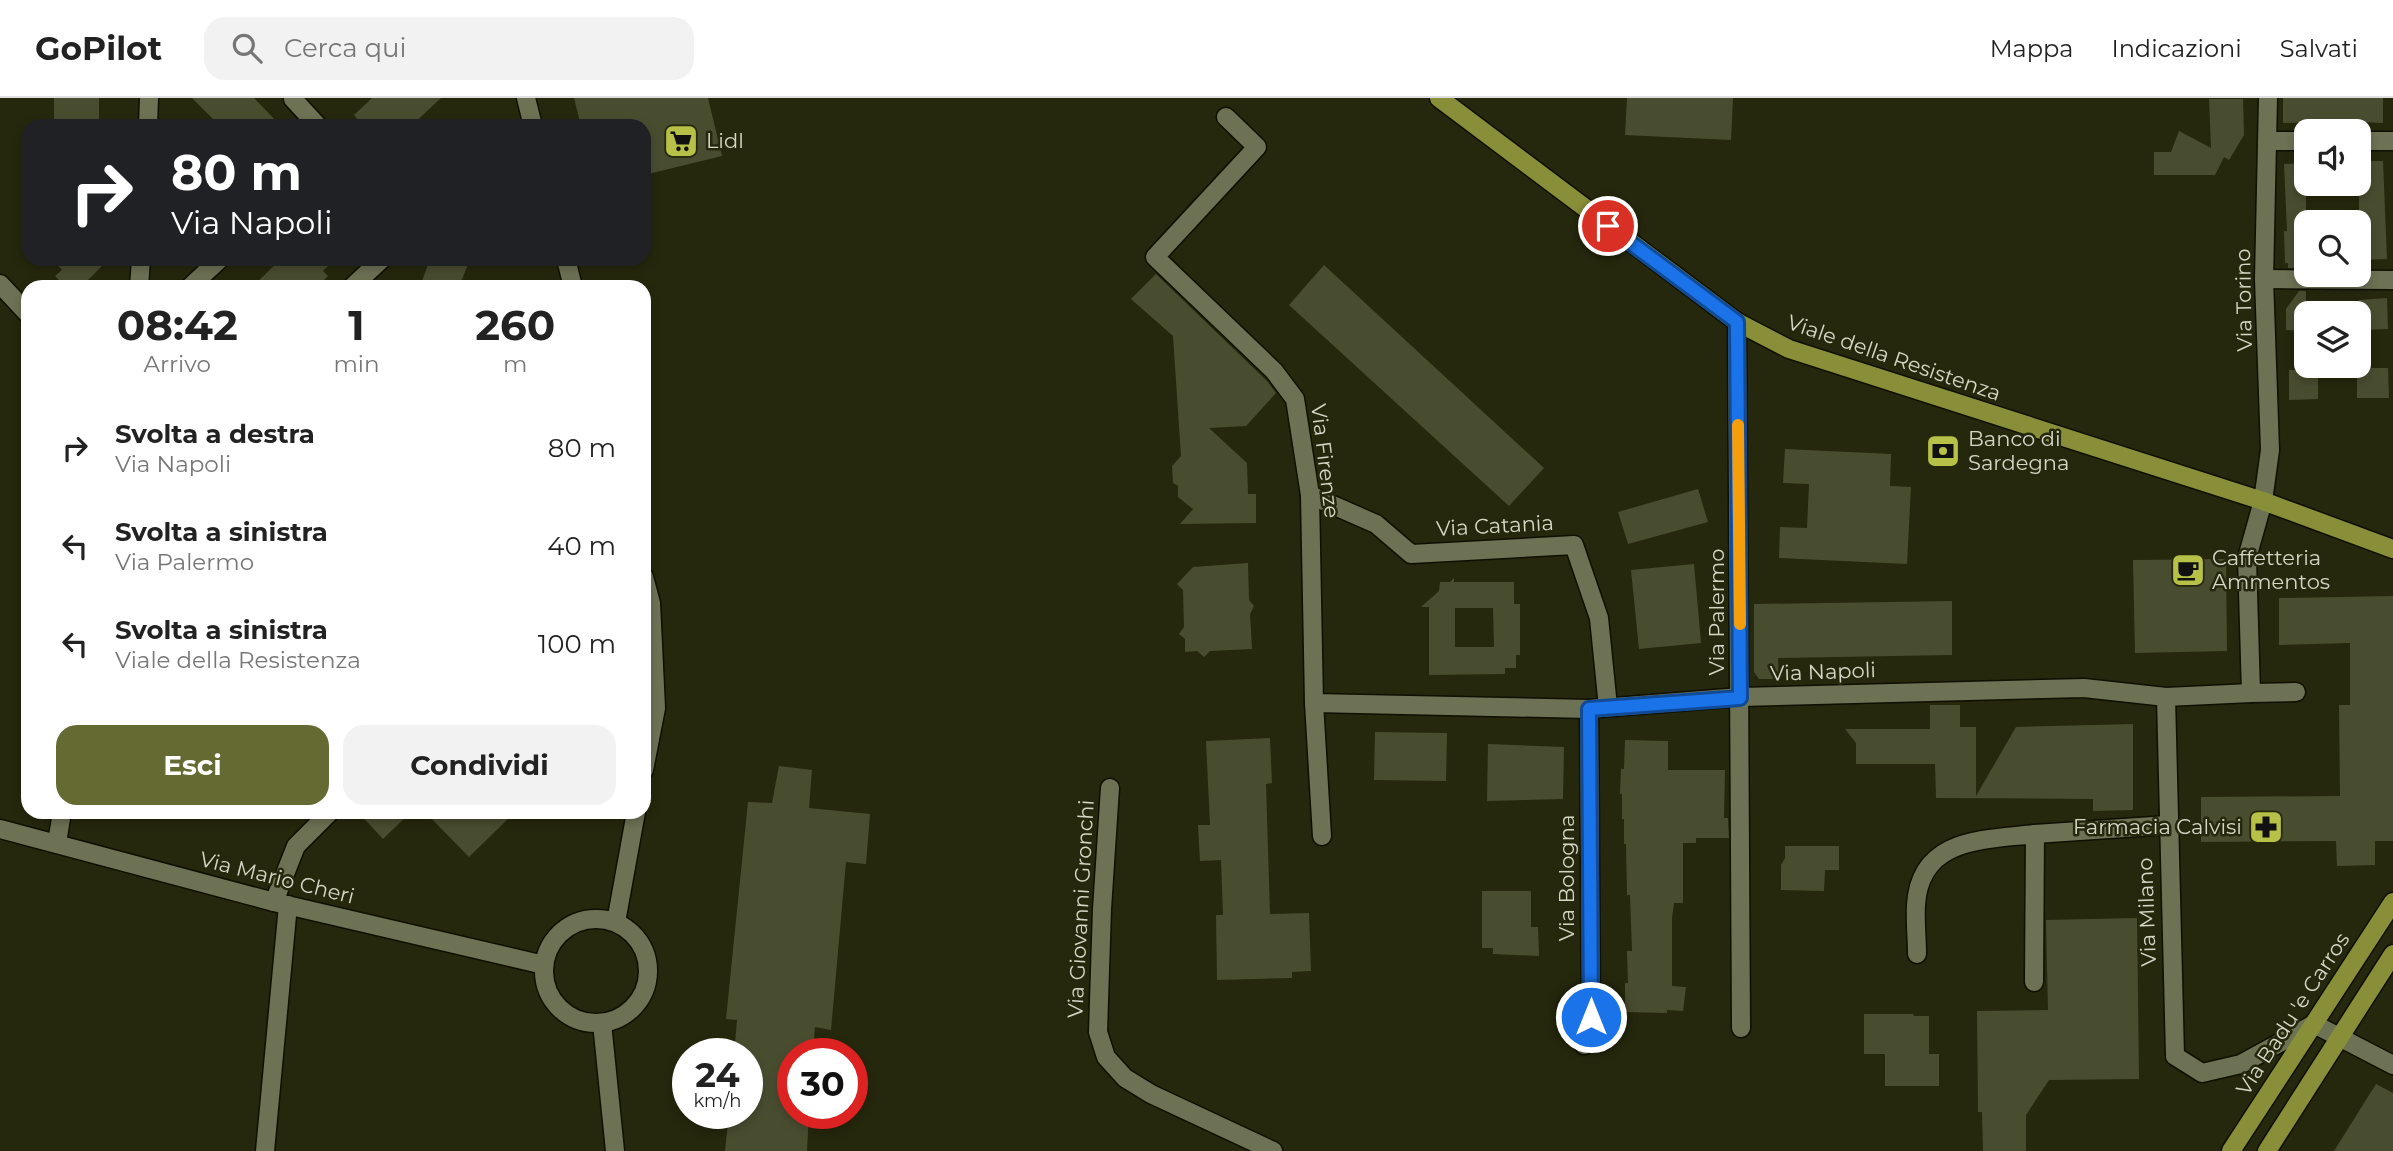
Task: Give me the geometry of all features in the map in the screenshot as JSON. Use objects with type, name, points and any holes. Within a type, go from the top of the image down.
[{"type":"main road","name":"Viale della Resistenza","points":[[1439,98],[1737,322],[1789,349],[2263,501],[2393,549]]},
{"type":"main road","name":"Via Badu 'e Carros","points":[[2231,1151],[2393,902]]},
{"type":"main road","points":[[2267,1151],[2393,954]]},
{"type":"street","points":[[148,119],[149,98]]},
{"type":"street","points":[[293,98],[312,119]]},
{"type":"street","points":[[526,98],[531,119]]},
{"type":"street","name":"Via Torino","points":[[2263,501],[2270,450],[2264,279],[2268,98]]},
{"type":"street","name":"Via Firenze","points":[[1226,117],[1257,147],[1155,257],[1274,371],[1295,399],[1310,495],[1314,703],[1322,836]]},
{"type":"street","points":[[2269,141],[2294,141]]},
{"type":"street","points":[[2371,141],[2393,141]]},
{"type":"street","points":[[198,280],[212,266]]},
{"type":"street","points":[[360,280],[374,266]]},
{"type":"street","points":[[2264,279],[2393,280]]},
{"type":"street","points":[[0,284],[21,306]]},
{"type":"street","name":"Via Palermo","points":[[1737,322],[1741,1028]]},
{"type":"street","name":"Via Catania","points":[[1310,495],[1376,524],[1411,554],[1574,545],[1599,618],[1608,707]]},
{"type":"street","points":[[2251,693],[2247,558],[2263,501]]},
{"type":"street","points":[[651,620],[656,708],[651,734]]},
{"type":"street","name":"Via Napoli","points":[[1314,703],[1589,709],[1740,698],[2084,688],[2165,697]]},
{"type":"street","points":[[2165,697],[2296,692]]},
{"type":"street","name":"Via Milano","points":[[2165,697],[2175,1056],[2202,1073],[2241,1064],[2314,1024]]},
{"type":"street","name":"Via Bologna","points":[[1584,1045],[1591,1017],[1589,709]]},
{"type":"street","name":"Via Giovanni Gronchi","points":[[1110,788],[1098,1032],[1106,1057],[1125,1078],[1151,1094],[1273,1151]]},
{"type":"street","points":[[57,843],[61,819]]},
{"type":"street","points":[[265,1151],[281,904],[296,846],[323,819]]},
{"type":"street","points":[[616,922],[635,819]]},
{"type":"street","points":[[1917,954],[1916,903],[1926,869],[1944,851],[1960,844],[2035,834],[2168,825]]},
{"type":"street","name":"Via Mario Cheri","points":[[0,829],[281,904],[544,965]]},
{"type":"street","points":[[2034,982],[2035,834]]},
{"type":"street","points":[[589,919],[616,922],[638,939],[645,951],[648,978],[645,992],[638,1004],[615,1020],[602,1023],[579,1021],[559,1009],[547,989],[544,965],[554,940],[564,930],[589,919]]},
{"type":"street","points":[[602,1023],[615,1151]]},
{"type":"street","points":[[2314,1024],[2393,1065]]},
{"type":"building","points":[[54,98],[99,98],[99,119],[54,119]]},
{"type":"building","points":[[192,98],[254,98],[274,119],[213,119]]},
{"type":"building","points":[[372,98],[441,98],[418,119],[357,119],[354,115]]},
{"type":"building","name":"Lidl","points":[[574,98],[708,98],[722,156],[651,173],[651,119],[579,119]]},
{"type":"building","points":[[1627,98],[1733,98],[1731,140],[1625,135]]},
{"type":"building","points":[[2283,98],[2383,98],[2383,123],[2371,122],[2371,119],[2294,119],[2294,123],[2283,123]]},
{"type":"building","points":[[2209,99],[2243,99],[2244,135],[2229,160],[2224,157],[2215,175],[2154,175],[2154,152],[2171,152],[2179,131],[2211,148]]},
{"type":"building","points":[[2371,161],[2383,161],[2387,259],[2371,260],[2371,210],[2359,210],[2359,196],[2371,196]]},
{"type":"building","points":[[2284,164],[2294,164],[2294,196],[2306,196],[2306,210],[2294,210],[2294,268],[2288,268],[2288,263],[2285,263],[2284,231],[2287,231]]},
{"type":"building","points":[[1324,265],[1544,468],[1509,506],[1289,305]]},
{"type":"building","points":[[58,266],[102,266],[88,280],[59,280],[55,276],[62,270]]},
{"type":"building","points":[[274,266],[328,266],[323,271],[328,276],[324,280],[259,280]]},
{"type":"building","points":[[428,266],[467,266],[462,280],[422,280]]},
{"type":"building","points":[[1156,274],[1267,381],[1276,393],[1246,426],[1209,428],[1247,463],[1248,494],[1256,494],[1256,523],[1180,524],[1193,509],[1178,497],[1178,486],[1173,483],[1172,466],[1181,456],[1173,336],[1131,299]]},
{"type":"building","points":[[2299,291],[2306,291],[2306,301],[2294,301],[2294,330],[2286,330],[2286,309]]},
{"type":"building","points":[[2387,298],[2388,329],[2371,330],[2371,301],[2359,300]]},
{"type":"building","points":[[2371,368],[2388,368],[2389,398],[2357,398],[2357,378],[2371,378]]},
{"type":"building","points":[[2289,370],[2294,370],[2294,378],[2318,378],[2318,399],[2289,400]]},
{"type":"building","points":[[1785,449],[1891,454],[1890,486],[1911,487],[1907,564],[1779,558],[1780,527],[1807,528],[1809,484],[1783,483]]},
{"type":"building","points":[[1698,489],[1708,522],[1628,544],[1618,512]]},
{"type":"building","points":[[2226,559],[2227,651],[2135,653],[2133,560]]},
{"type":"building","points":[[1248,563],[1249,600],[1254,606],[1250,614],[1252,649],[1210,651],[1204,657],[1197,651],[1185,652],[1185,639],[1179,634],[1184,627],[1183,590],[1177,584],[1193,567]]},
{"type":"building","points":[[1694,564],[1701,643],[1639,649],[1631,570]]},
{"type":"building","points":[[1454,578],[1454,582],[1514,582],[1514,604],[1520,604],[1520,655],[1516,655],[1516,668],[1505,668],[1505,674],[1429,675],[1429,607],[1421,607],[1439,591],[1440,582],[1450,582]],"holes":[[[1455,608],[1493,608],[1494,647],[1455,647]]]},
{"type":"building","points":[[2393,596],[2393,841],[2375,841],[2375,865],[2337,866],[2336,841],[2201,842],[2201,797],[2340,796],[2339,705],[2350,705],[2350,643],[2279,645],[2279,598]]},
{"type":"building","points":[[1952,601],[1952,655],[1778,658],[1779,679],[1759,679],[1754,672],[1754,604]]},
{"type":"building","points":[[1930,705],[1960,705],[1960,727],[1976,727],[1976,796],[2016,727],[2133,724],[2133,810],[2093,811],[2093,799],[1936,798],[1935,764],[1856,764],[1856,743],[1845,729],[1930,729]]},
{"type":"building","points":[[1375,732],[1447,733],[1446,781],[1374,780]]},
{"type":"building","points":[[1270,738],[1272,783],[1266,784],[1270,914],[1309,913],[1311,971],[1292,972],[1292,978],[1217,980],[1216,915],[1223,915],[1221,860],[1200,861],[1198,825],[1210,825],[1206,741]]},
{"type":"building","points":[[1625,740],[1668,741],[1668,770],[1725,770],[1724,818],[1728,818],[1729,838],[1696,838],[1696,843],[1683,843],[1683,903],[1674,903],[1672,918],[1672,986],[1686,987],[1683,1011],[1625,1012],[1627,951],[1632,951],[1630,895],[1627,895],[1626,844],[1620,794]]},
{"type":"building","points":[[1488,744],[1564,747],[1563,799],[1487,801]]},
{"type":"building","points":[[779,766],[812,770],[809,808],[870,814],[866,864],[846,862],[831,1030],[815,1027],[814,1038],[777,1038],[777,1129],[808,1129],[807,1151],[725,1151],[727,1129],[763,1129],[763,1038],[735,1038],[737,1020],[726,1019],[748,802],[772,803]]},
{"type":"building","points":[[364,819],[404,819],[383,839]]},
{"type":"building","points":[[432,819],[508,819],[469,857]]},
{"type":"building","points":[[1785,846],[1839,846],[1839,870],[1825,870],[1824,891],[1781,890],[1781,865],[1785,858]]},
{"type":"building","points":[[1482,891],[1531,891],[1531,927],[1538,927],[1539,956],[1493,954],[1493,948],[1482,948]]},
{"type":"building","points":[[2137,918],[2139,1079],[2049,1080],[2026,1115],[2026,1151],[1983,1151],[1982,1112],[1978,1112],[1977,1011],[2048,1010],[2046,920]]},
{"type":"building","points":[[1864,1014],[1929,1016],[1929,1054],[1939,1054],[1939,1086],[1885,1086],[1885,1054],[1864,1054]]},
{"type":"building","points":[[2376,1084],[2393,1093],[2393,1151],[2334,1151]]},
{"type":"slow traffic","points":[[1738,425],[1740,624]]},
{"type":"place","name":"Lidl","points":[[681,141]]},
{"type":"place","name":"Banco di Sardegna","points":[[1943,451]]},
{"type":"place","name":"Caffetteria Ammentos","points":[[2188,570]]},
{"type":"place","name":"Farmacia Calvisi","points":[[2266,827]]},
{"type":"route","points":[[1591,1017],[1589,709],[1740,698],[1737,322],[1608,226]]}]
